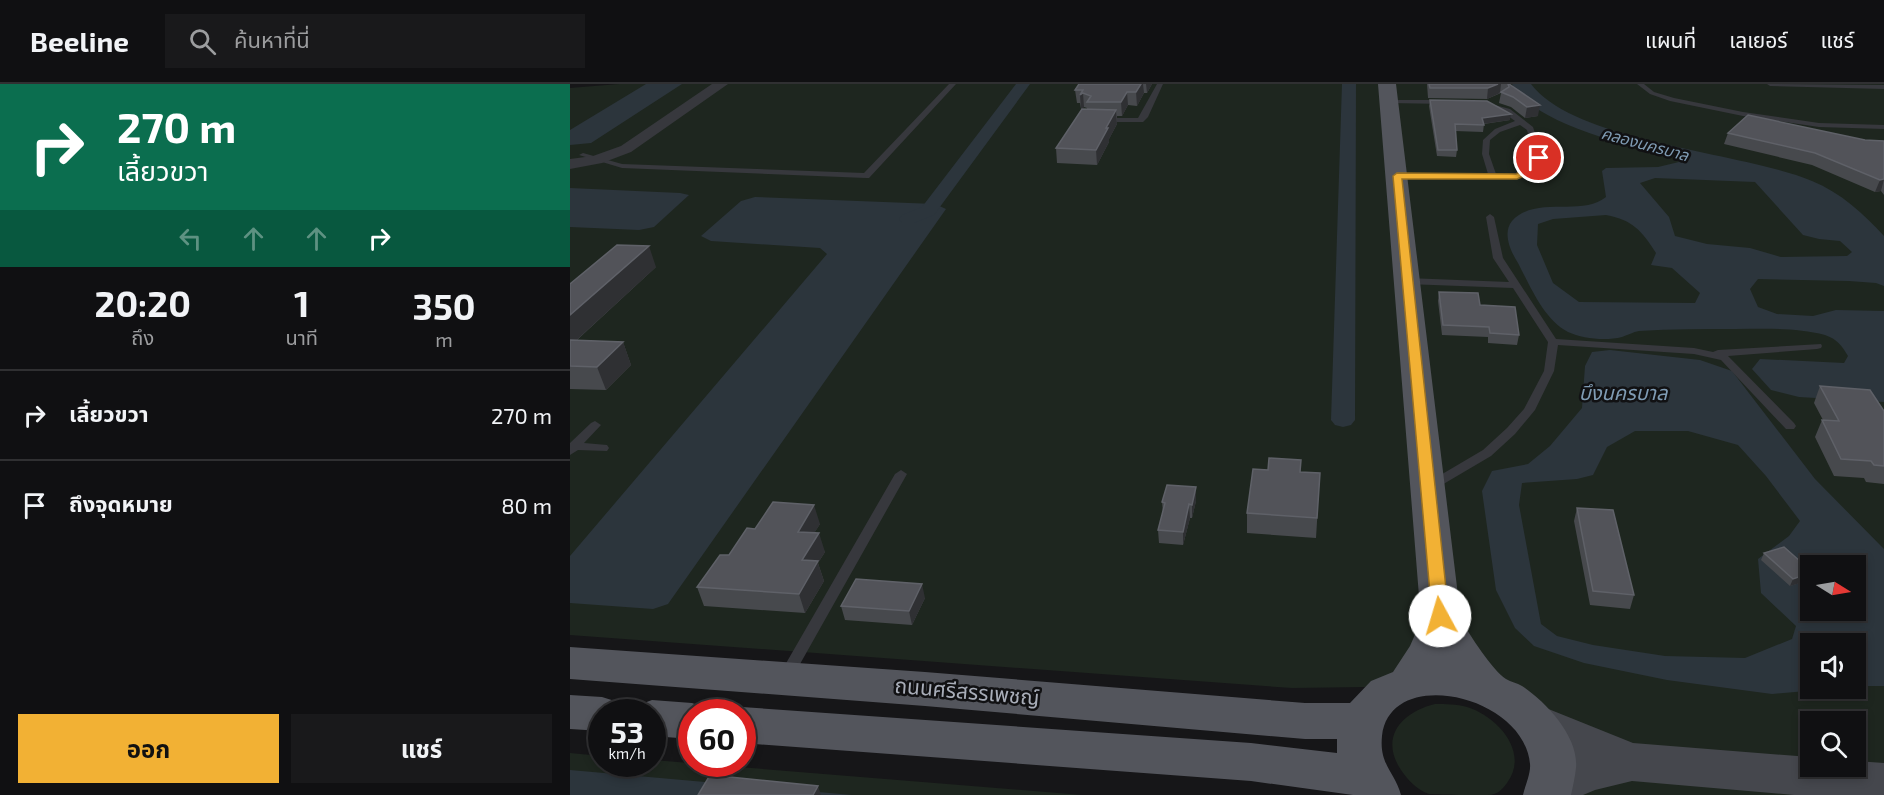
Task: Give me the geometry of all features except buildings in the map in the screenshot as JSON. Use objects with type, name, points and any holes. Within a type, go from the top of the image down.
[{"type":"main road","points":[[1388,92],[1441,621],[1460,653],[1487,687]]},
{"type":"main road","points":[[1409,682],[1429,651],[1441,621]]},
{"type":"main road","name":"ถนนศรีสรรเพชญ์","points":[[570,663],[852,683],[1305,721],[1347,722],[1364,718]]},
{"type":"main road","points":[[1373,787],[1360,758],[1358,737],[1364,718],[1379,699],[1393,689],[1409,682],[1447,678],[1487,687],[1522,708],[1536,722],[1551,754],[1553,771],[1548,791]]},
{"type":"main road","points":[[828,731],[845,717],[855,697],[852,683]]},
{"type":"main road","points":[[964,741],[958,726],[966,705],[982,694]]},
{"type":"main road","points":[[570,712],[588,713]]},
{"type":"main road","points":[[756,726],[1251,762],[1351,774],[1373,787]]},
{"type":"street","points":[[570,164],[608,147],[702,84]]},
{"type":"street","points":[[583,157],[626,149],[721,84]]},
{"type":"street","points":[[1536,722],[1582,744],[1632,762],[1884,783]]},
{"type":"street","points":[[1548,791],[1587,772],[1632,762]]},
{"type":"lane","points":[[583,157],[622,166],[866,176],[953,84]]},
{"type":"lane","points":[[1097,120],[1140,120],[1144,117],[1160,84]]},
{"type":"lane","points":[[1640,84],[1652,93],[1672,100],[1743,114],[1809,124],[1884,127]]},
{"type":"lane","points":[[1770,84],[1884,86]]},
{"type":"lane","points":[[1388,92],[1457,103]]},
{"type":"lane","points":[[1397,176],[1493,178],[1517,177],[1528,171],[1539,158],[1530,129],[1492,101],[1478,103]]},
{"type":"lane","points":[[1493,178],[1486,159],[1485,141],[1488,136],[1497,131],[1520,122]]},
{"type":"lane","points":[[1427,488],[1487,453],[1517,424],[1537,396],[1549,371],[1553,342],[1498,258],[1490,217]]},
{"type":"lane","points":[[1407,281],[1514,285]]},
{"type":"lane","points":[[1553,342],[1714,354],[1817,346]]},
{"type":"lane","points":[[1714,354],[1734,365],[1790,426]]},
{"type":"lane","points":[[572,449],[595,425]]},
{"type":"lane","points":[[572,449],[603,448]]},
{"type":"lane","points":[[785,678],[901,474]]},
{"type":"shaded area","points":[[619,84],[1884,84],[1884,795],[1571,795],[1559,723],[1413,667],[1365,687],[1292,688],[570,635],[570,88]]},
{"type":"shaded area","points":[[1435,704],[1459,705],[1478,712],[1489,718],[1507,737],[1515,759],[1513,771],[1499,792],[1488,795],[1429,794],[1410,781],[1401,770],[1392,747],[1397,728],[1413,713]]},
{"type":"shaded area","points":[[570,753],[588,755],[588,777],[666,777],[666,761],[678,762],[678,777],[756,777],[756,768],[1082,795],[570,795]]},
{"type":"water","points":[[646,84],[682,84],[591,143],[570,145],[570,130]]},
{"type":"water","name":"บึงนครบาล","points":[[1512,84],[1531,84],[1553,104],[1584,120],[1621,133],[1781,171],[1823,186],[1851,204],[1884,236],[1884,286],[1876,283],[1849,281],[1758,279],[1750,289],[1758,307],[1777,314],[1813,316],[1836,310],[1884,311],[1884,402],[1799,397],[1771,390],[1752,369],[1760,359],[1844,363],[1848,356],[1844,349],[1825,335],[1780,329],[1687,329],[1639,331],[1622,337],[1602,339],[1587,338],[1559,327],[1539,302],[1513,253],[1508,237],[1512,221],[1522,213],[1533,209],[1584,206],[1596,203],[1606,197],[1602,171],[1606,168],[1658,167],[1679,162],[1676,158],[1586,132],[1540,111],[1523,98]],"holes":[[[1655,178],[1755,182],[1803,235],[1840,241],[1852,252],[1847,256],[1781,257],[1750,248],[1707,244],[1675,236],[1669,217],[1640,183]],[[1606,215],[1630,223],[1636,228],[1656,253],[1651,265],[1672,268],[1700,293],[1695,303],[1579,302],[1553,283],[1537,245],[1538,224],[1553,219]]]},
{"type":"water","points":[[570,188],[689,195],[654,227],[639,230],[570,227]]},
{"type":"water","points":[[755,197],[935,204],[946,209],[668,604],[653,609],[570,603],[570,556],[827,254],[820,248],[711,241],[701,236],[741,201]]},
{"type":"water","name":"บึงนครบาล","points":[[1610,350],[1700,360],[1732,371],[1815,479],[1884,549],[1884,686],[1866,686],[1866,633],[1800,633],[1800,692],[1772,694],[1667,680],[1584,663],[1534,646],[1515,628],[1496,590],[1482,491],[1492,471],[1528,464],[1550,446],[1582,408],[1585,366],[1592,352]],"holes":[[[1635,431],[1688,431],[1738,445],[1766,476],[1800,521],[1789,536],[1758,559],[1761,593],[1796,626],[1792,639],[1745,658],[1665,656],[1593,645],[1557,636],[1541,624],[1519,505],[1522,483],[1577,479],[1593,475],[1607,447]]]},
{"type":"water","points":[[570,770],[588,772],[588,777],[649,777],[852,795],[570,795]]},
{"type":"waterway","points":[[908,219],[928,211],[1023,84]]},
{"type":"waterway","points":[[1343,420],[1349,84]]},
{"type":"route","points":[[1440,616],[1397,176],[1517,177],[1528,171],[1539,158]]},
{"type":"water label","name":"คลองนครบาล","points":[[1645,144]]}]
